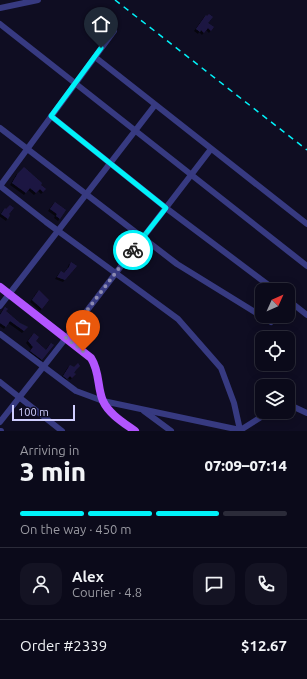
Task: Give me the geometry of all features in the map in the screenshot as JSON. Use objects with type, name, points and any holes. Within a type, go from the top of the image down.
[{"type":"main road","points":[[0,287],[91,358],[95,364],[103,401],[106,407],[135,431]]},
{"type":"street","points":[[0,8],[38,0]]},
{"type":"street","points":[[0,24],[307,266]]},
{"type":"street","points":[[114,31],[0,186],[178,318],[221,368],[234,403],[240,431]]},
{"type":"street","points":[[95,57],[307,224]]},
{"type":"street","points":[[0,306],[155,105]]},
{"type":"street","points":[[51,116],[166,208],[265,283]]},
{"type":"street","points":[[0,128],[177,264],[255,312]]},
{"type":"street","points":[[0,422],[211,149]]},
{"type":"street","points":[[295,306],[307,315]]},
{"type":"street","points":[[0,334],[76,391],[103,401],[240,431],[258,419]]},
{"type":"street","points":[[0,382],[62,431]]},
{"type":"street","points":[[295,408],[307,413]]},
{"type":"street","points":[[141,409],[171,431]]},
{"type":"building","points":[[209,14],[213,17],[208,23],[214,27],[211,31],[208,28],[204,33],[201,30],[200,32],[196,29],[206,15],[207,16]]},
{"type":"building","points":[[24,167],[42,183],[41,185],[46,189],[43,192],[40,189],[36,193],[30,188],[26,193],[12,183]]},
{"type":"building","points":[[55,202],[66,210],[60,219],[56,216],[57,214],[50,209]]},
{"type":"building","points":[[10,205],[14,208],[9,214],[8,219],[1,214],[5,208],[6,209]]},
{"type":"building","points":[[71,262],[77,266],[65,280],[57,277],[61,271],[64,273]]},
{"type":"building","points":[[39,290],[49,300],[42,309],[32,300]]},
{"type":"building","points":[[5,307],[8,309],[6,311],[20,323],[28,327],[24,331],[10,321],[6,327],[0,323],[0,315]]},
{"type":"building","points":[[34,333],[39,337],[36,341],[46,350],[51,343],[54,345],[42,360],[30,351],[33,347],[28,341]]},
{"type":"building","points":[[78,363],[80,366],[72,378],[70,376],[67,379],[63,376],[70,365],[74,367]]},
{"type":"railway","points":[[115,0],[307,150]]},
{"type":"way so far","points":[[83,351],[66,338],[133,250]]},
{"type":"route","points":[[101,48],[51,116],[166,208],[133,250]]}]
